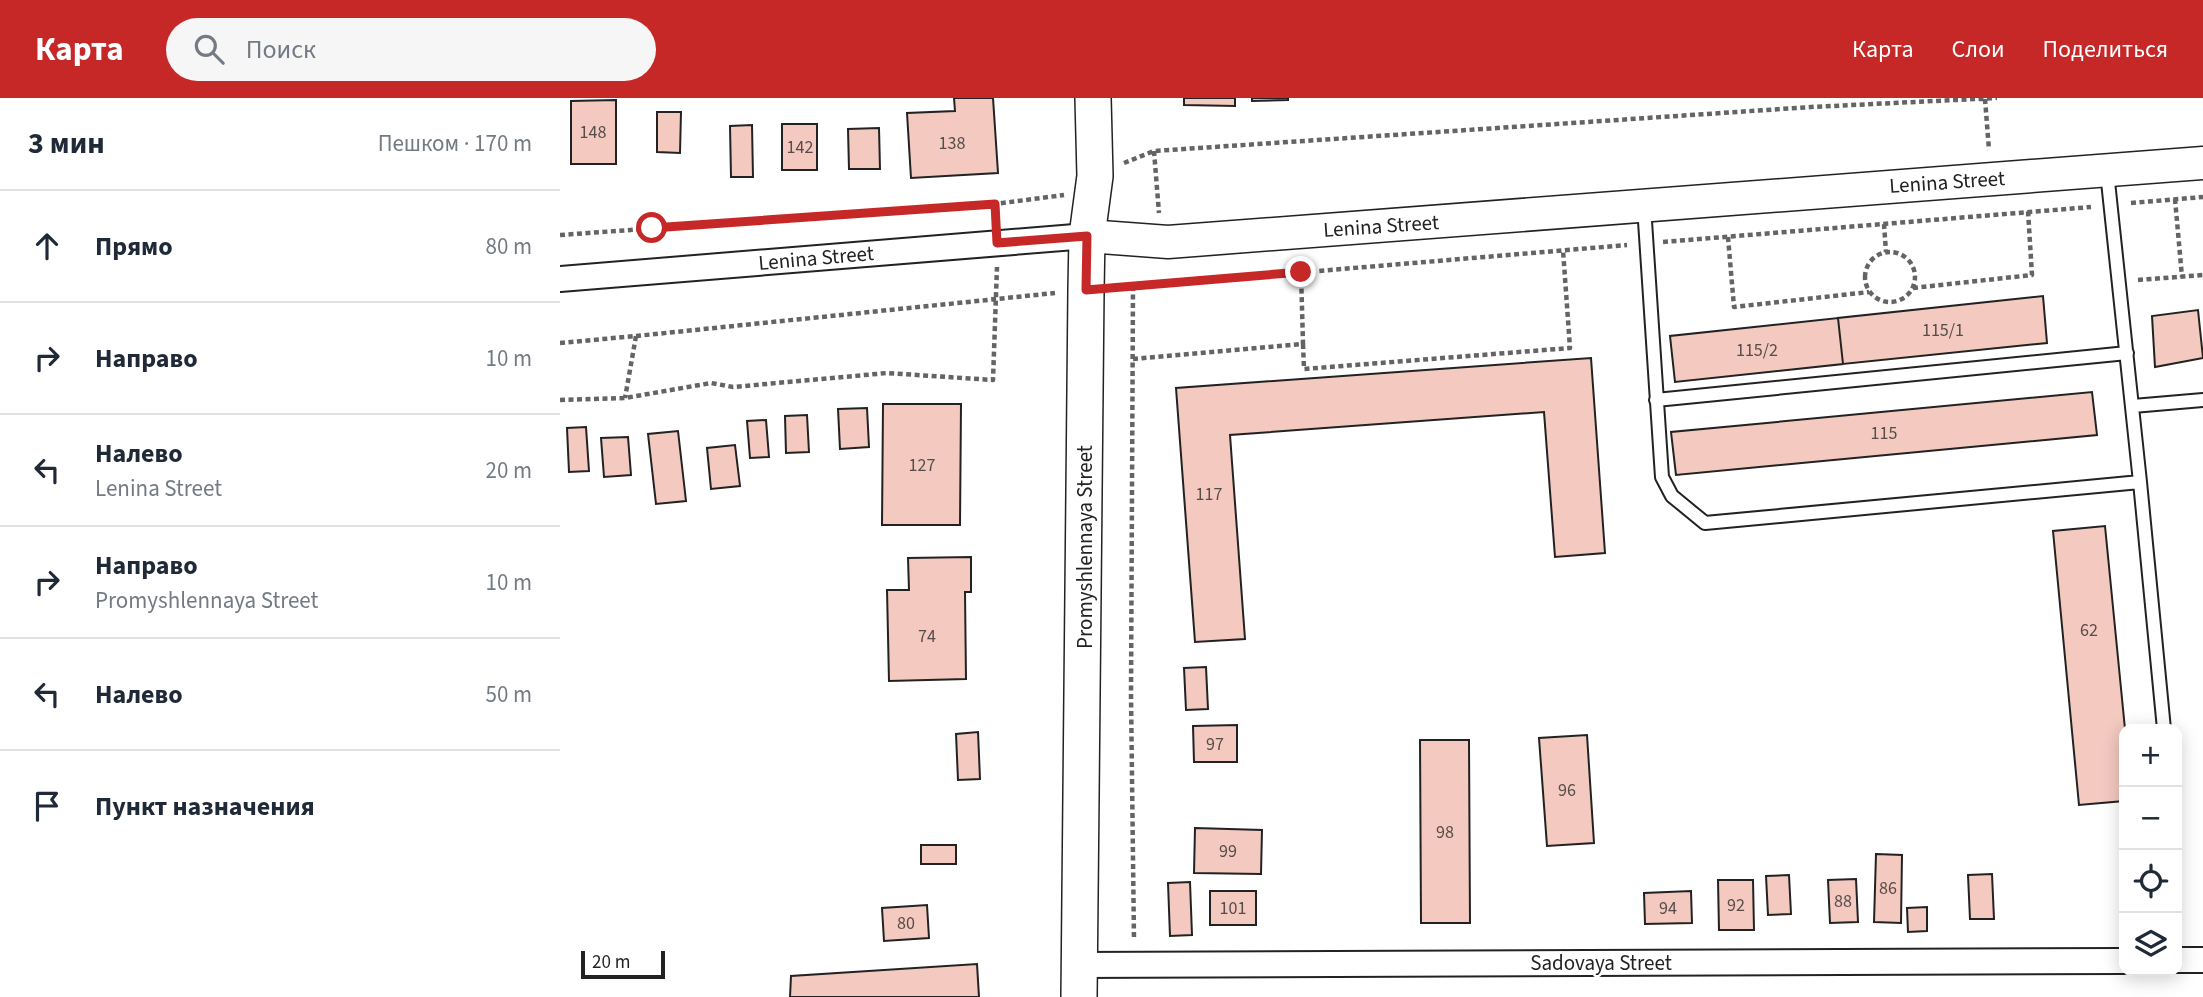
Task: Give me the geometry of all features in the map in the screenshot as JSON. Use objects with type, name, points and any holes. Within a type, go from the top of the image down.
[{"type":"main road","name":"Promyshlennaya Street","points":[[1079,981],[1086,290],[1087,236],[1095,176],[1093,98]]},
{"type":"street","name":"Lenina Street","points":[[560,279],[1087,236],[1168,242],[2203,163]]},
{"type":"street","points":[[2182,961],[2203,960]]},
{"type":"street","name":"Sadovaya Street","points":[[1079,981],[1134,965],[2119,961]]},
{"type":"lane","points":[[2106,170],[2133,405],[2164,724]]},
{"type":"lane","points":[[1643,206],[1661,477],[1672,496],[1705,523],[2140,482]]},
{"type":"lane","points":[[1656,400],[2127,354]]},
{"type":"lane","points":[[2133,405],[2203,400]]},
{"type":"path","points":[[560,235],[995,204],[1065,195],[1095,176],[1154,151],[1811,107],[1997,98]]},
{"type":"path","points":[[560,343],[1086,290],[2203,197]]},
{"type":"path","points":[[2175,200],[2182,277]]},
{"type":"path","points":[[560,400],[625,398],[711,383],[733,387],[887,373],[993,380],[997,243],[995,204]]},
{"type":"path","points":[[1913,288],[2032,275],[2028,212]]},
{"type":"path","points":[[1884,224],[1886,252]]},
{"type":"path","points":[[1728,237],[1734,307],[1869,292]]},
{"type":"path","points":[[1301,272],[1304,369],[1570,348],[1563,250]]},
{"type":"path","points":[[1886,252],[1904,256],[1912,264],[1915,276],[1913,288],[1904,298],[1892,302],[1879,300],[1869,292],[1864,281],[1865,269],[1871,259],[1886,252]]},
{"type":"path","points":[[2119,282],[2203,275]]},
{"type":"path","points":[[1133,286],[1131,695],[1134,965]]},
{"type":"path","points":[[625,398],[636,336]]},
{"type":"path","points":[[1133,359],[1303,344]]},
{"type":"building","points":[[954,98],[993,98],[998,173],[911,178],[907,113],[955,111]]},
{"type":"building","points":[[1184,98],[1235,98],[1235,106],[1184,105]]},
{"type":"building","points":[[1252,98],[1288,98],[1288,100],[1252,101]]},
{"type":"building","points":[[616,100],[616,164],[571,164],[571,101]]},
{"type":"building","points":[[657,112],[681,112],[680,153],[657,152]]},
{"type":"building","points":[[782,124],[817,124],[817,170],[782,170]]},
{"type":"building","points":[[752,125],[753,177],[731,177],[730,126]]},
{"type":"building","points":[[879,128],[880,169],[849,169],[848,129]]},
{"type":"building","points":[[2043,296],[2047,343],[1843,364],[1838,318]]},
{"type":"building","points":[[2198,310],[2203,358],[2155,367],[2152,316]]},
{"type":"building","points":[[1838,318],[1843,364],[1675,382],[1670,336]]},
{"type":"building","points":[[1591,358],[1605,553],[1555,557],[1544,412],[1230,435],[1245,639],[1195,642],[1176,388]]},
{"type":"building","points":[[2092,392],[2097,435],[1676,475],[1671,432]]},
{"type":"building","points":[[883,404],[961,404],[960,525],[882,525]]},
{"type":"building","points":[[867,408],[869,447],[840,449],[838,409]]},
{"type":"building","points":[[807,415],[809,452],[786,453],[785,416]]},
{"type":"building","points":[[766,420],[769,457],[750,458],[747,421]]},
{"type":"building","points":[[586,427],[589,471],[569,472],[567,428]]},
{"type":"building","points":[[678,431],[686,501],[656,504],[648,434]]},
{"type":"building","points":[[628,437],[631,475],[604,477],[601,438]]},
{"type":"building","points":[[735,445],[740,486],[711,489],[707,448]]},
{"type":"building","points":[[2105,526],[2125,724],[2119,724],[2119,801],[2079,805],[2053,531]]},
{"type":"building","points":[[971,557],[971,592],[965,592],[966,679],[889,681],[887,590],[909,590],[908,558]]},
{"type":"building","points":[[1206,667],[1208,709],[1186,710],[1184,668]]},
{"type":"building","points":[[1237,725],[1237,762],[1194,762],[1193,726]]},
{"type":"building","points":[[978,732],[980,779],[958,780],[956,734]]},
{"type":"building","points":[[1587,735],[1594,843],[1547,846],[1539,738]]},
{"type":"building","points":[[1420,740],[1469,740],[1470,923],[1421,923]]},
{"type":"building","points":[[1195,828],[1262,830],[1261,874],[1194,873]]},
{"type":"building","points":[[921,845],[956,845],[956,864],[921,864]]},
{"type":"building","points":[[1876,854],[1902,855],[1901,923],[1874,922]]},
{"type":"building","points":[[1992,874],[1994,919],[1970,919],[1968,875]]},
{"type":"building","points":[[1789,875],[1791,914],[1768,915],[1766,876]]},
{"type":"building","points":[[1856,879],[1858,922],[1830,923],[1828,880]]},
{"type":"building","points":[[1718,880],[1753,880],[1754,930],[1719,930]]},
{"type":"building","points":[[1190,882],[1192,935],[1170,936],[1168,883]]},
{"type":"building","points":[[1210,891],[1256,891],[1256,925],[1210,925]]},
{"type":"building","points":[[1691,891],[1692,923],[1645,924],[1644,893]]},
{"type":"building","points":[[927,905],[929,938],[884,941],[882,908]]},
{"type":"building","points":[[1927,907],[1927,931],[1908,932],[1907,908]]},
{"type":"building","points":[[977,964],[979,997],[790,997],[791,976]]},
{"type":"route","points":[[652,228],[995,204],[997,243],[1087,236],[1086,290],[1301,272]]}]
